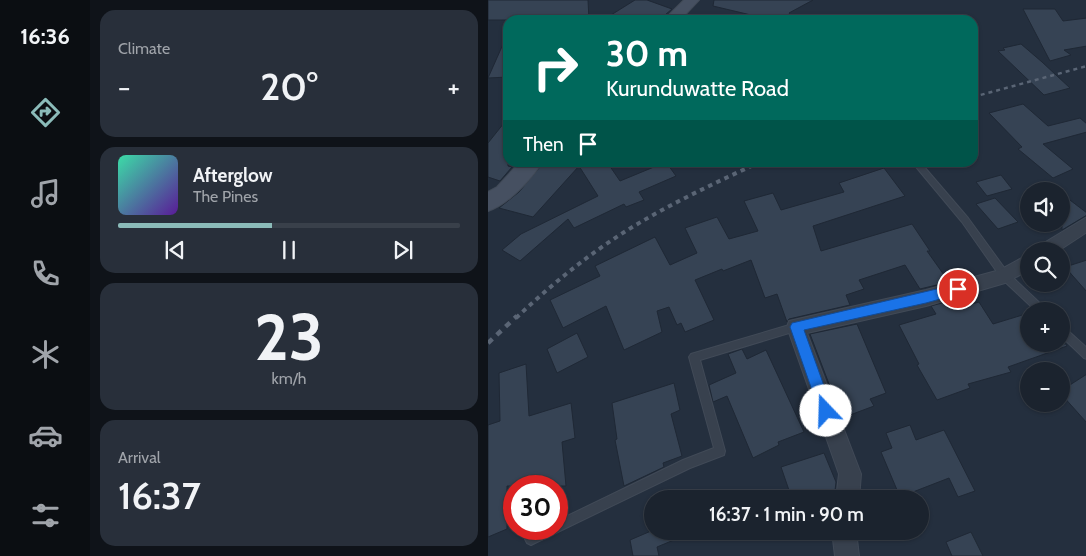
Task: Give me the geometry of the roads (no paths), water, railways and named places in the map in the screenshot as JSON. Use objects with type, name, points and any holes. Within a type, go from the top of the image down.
[{"type":"street","points":[[676,15],[692,0]]},
{"type":"street","points":[[488,203],[504,192],[527,167]]},
{"type":"street","points":[[1058,242],[1086,223]]},
{"type":"street","points":[[848,490],[850,474],[796,327],[926,298],[1005,276],[1020,267]]},
{"type":"street","points":[[845,540],[847,556]]},
{"type":"lane","points":[[919,167],[965,220],[1005,276],[1032,302]]},
{"type":"lane","points":[[568,522],[687,464],[720,451],[694,357],[796,327]]},
{"type":"lane","points":[[1070,339],[1086,355]]},
{"type":"railway","points":[[978,96],[1087,66]]},
{"type":"railway","points":[[516,318],[572,269],[618,236],[680,200],[750,167]]},
{"type":"railway","points":[[488,343],[517,316]]}]
